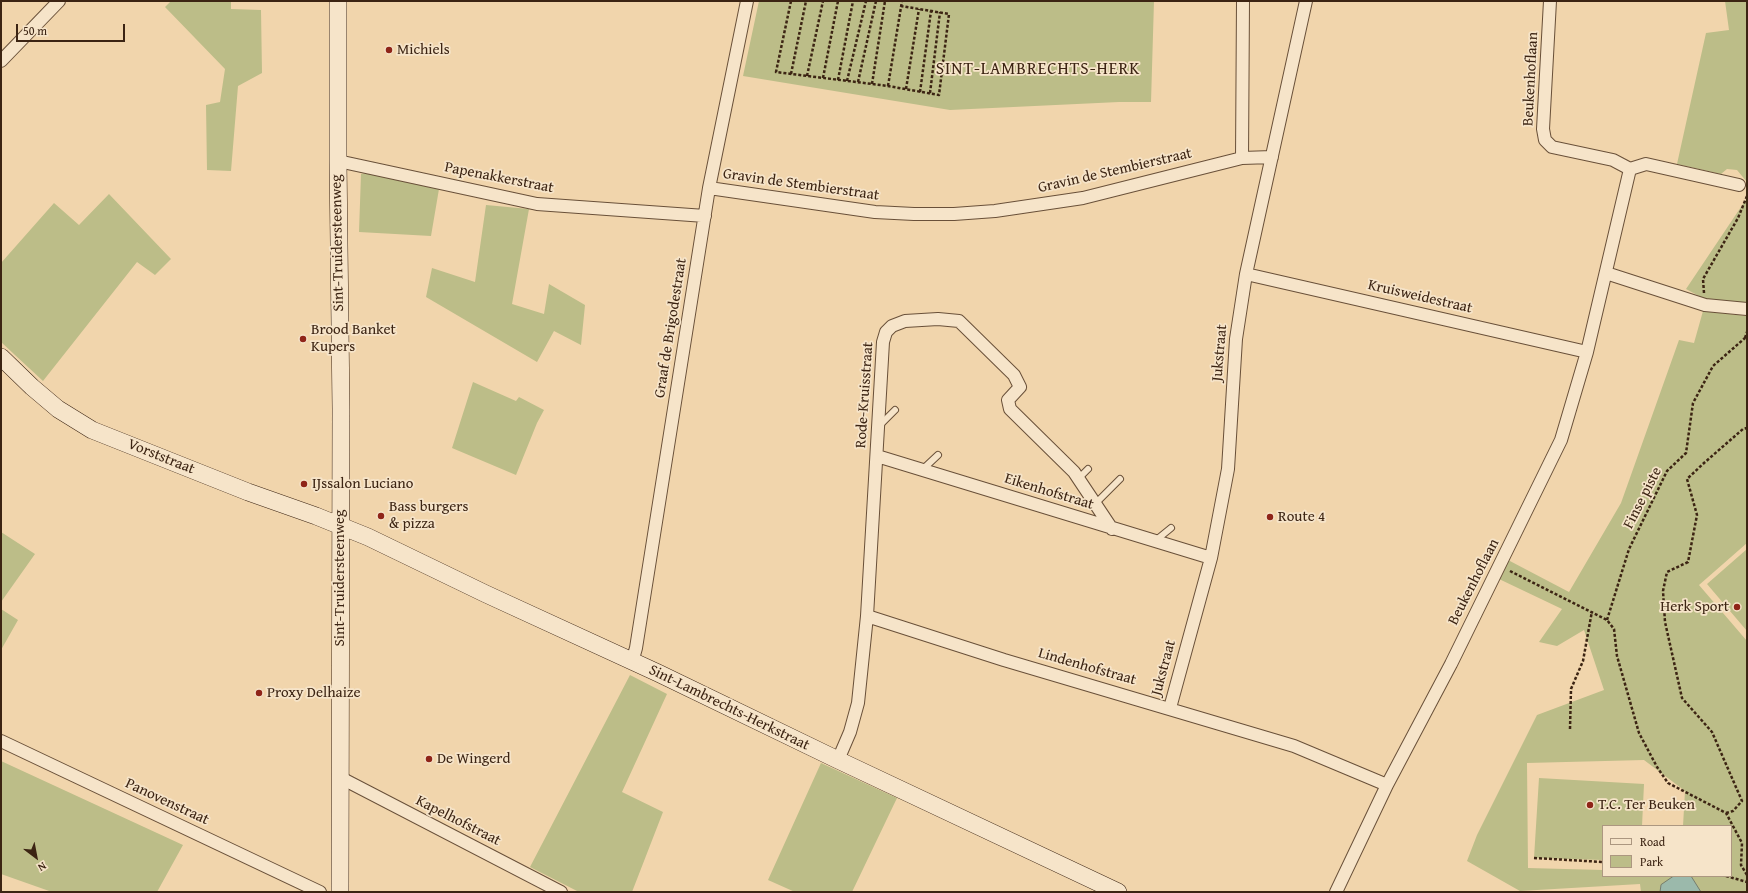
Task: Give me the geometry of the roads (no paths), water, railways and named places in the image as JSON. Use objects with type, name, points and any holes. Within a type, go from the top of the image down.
[{"type":"street","points":[[1,61],[59,1]]},
{"type":"street","name":"Sint-Truidersteenweg","points":[[338,1],[341,409],[340,892]]},
{"type":"street","name":"Graaf de Brigodestraat","points":[[632,662],[636,648],[709,188],[747,1]]},
{"type":"street","points":[[1242,158],[1244,1]]},
{"type":"street","name":"Jukstraat","points":[[1170,708],[1211,558],[1228,469],[1236,339],[1246,274],[1306,1]]},
{"type":"street","name":"Beukenhoflaan","points":[[1336,892],[1387,785],[1451,664],[1561,440],[1587,352],[1606,273],[1630,169],[1613,160],[1552,147],[1546,140],[1543,129],[1550,1]]},
{"type":"street","name":"Gravin de Stembierstraat","points":[[709,188],[875,212],[954,214],[996,211],[1083,198],[1242,158],[1272,157]]},
{"type":"street","name":"Papenakkerstraat","points":[[338,161],[537,204],[705,216]]},
{"type":"street","points":[[1630,169],[1646,164],[1739,185]]},
{"type":"street","points":[[1606,273],[1705,305],[1747,309]]},
{"type":"street","name":"Kruisweidestraat","points":[[1246,274],[1587,352]]},
{"type":"street","name":"Rode-Kruisstraat","points":[[838,760],[850,732],[858,703],[867,616],[883,342],[886,332],[892,326],[905,321],[938,319],[959,321],[1014,375],[1020,387],[1008,400],[1010,409],[1074,472],[1112,528]]},
{"type":"street","name":"Vorststraat","points":[[1,357],[32,387],[58,409],[92,430],[248,492],[340,525]]},
{"type":"street","name":"Eikenhofstraat","points":[[877,456],[1211,558]]},
{"type":"street","name":"Sint-Lambrechts-Herkstraat","points":[[340,525],[1116,891]]},
{"type":"street","name":"Lindenhofstraat","points":[[867,616],[1004,660],[1294,746],[1387,785]]},
{"type":"street","name":"Panovenstraat","points":[[1,742],[320,892]]},
{"type":"street","name":"Kapelhofstraat","points":[[341,778],[561,892]]},
{"type":"lane","points":[[879,426],[895,410]]},
{"type":"lane","points":[[922,470],[938,455]]},
{"type":"lane","points":[[1078,479],[1088,469]]},
{"type":"lane","points":[[1096,503],[1120,479]]},
{"type":"lane","points":[[1155,541],[1171,528]]},
{"type":"place","name":"Michiels","points":[[389,50]]},
{"type":"place","name":"Brood Banket Kupers","points":[[303,339]]},
{"type":"place","name":"IJssalon Luciano","points":[[304,484]]},
{"type":"place","name":"Bass burgers & pizza","points":[[381,516]]},
{"type":"place","name":"Route 4","points":[[1270,517]]},
{"type":"place","name":"Herk Sport","points":[[1737,607]]},
{"type":"place","name":"Proxy Delhaize","points":[[259,693]]},
{"type":"place","name":"De Wingerd","points":[[429,759]]},
{"type":"place","name":"T.C. Ter Beuken","points":[[1590,805]]},
{"type":"district","name":"SINT-LAMBRECHTS-HERK","points":[[1038,70]]}]
